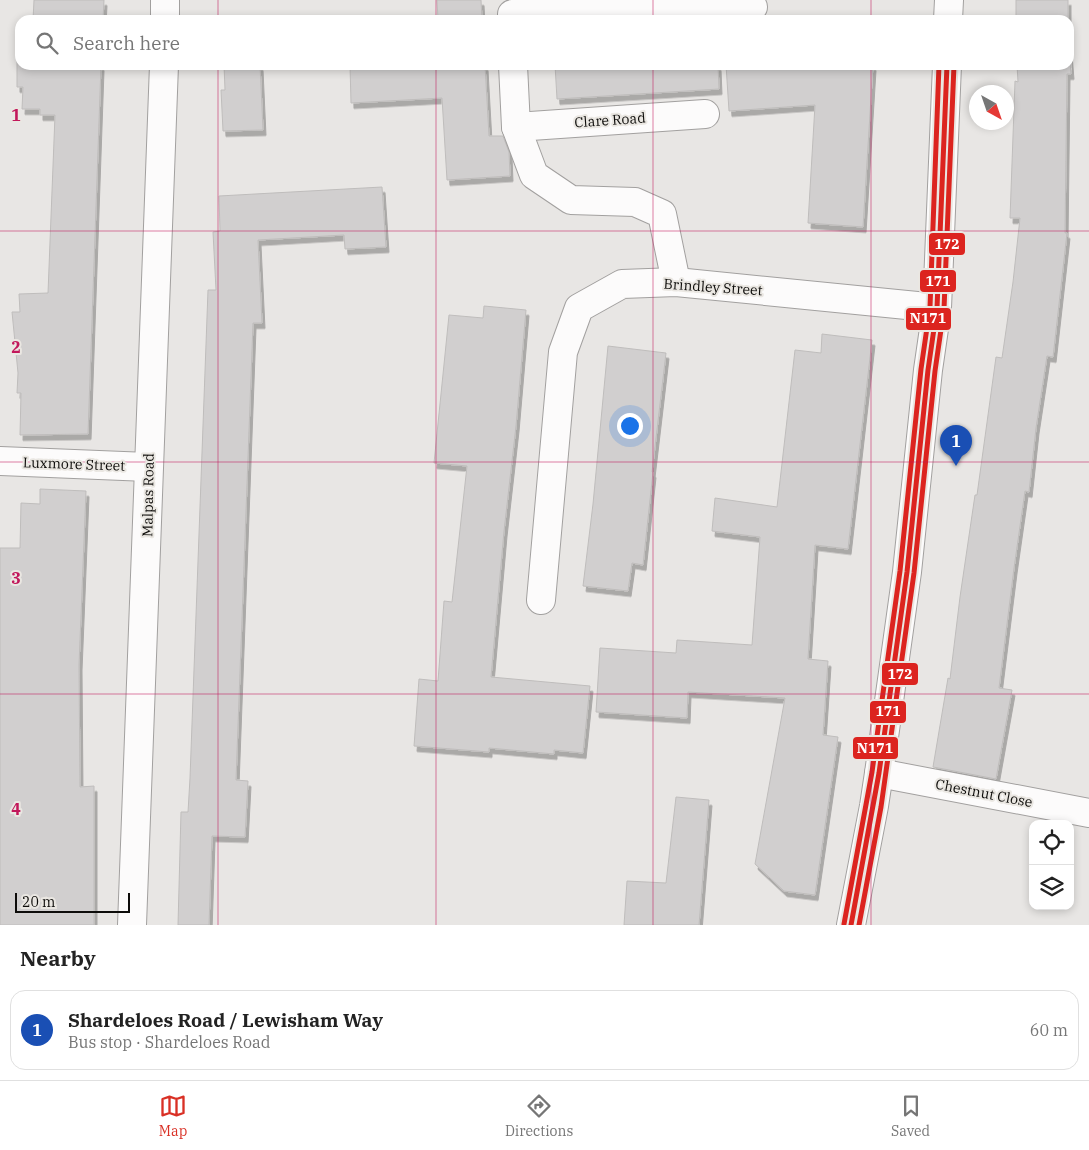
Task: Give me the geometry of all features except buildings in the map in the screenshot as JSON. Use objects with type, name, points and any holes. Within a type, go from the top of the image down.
[{"type":"street","points":[[165,0],[165,15]]},
{"type":"street","points":[[948,15],[949,0]]},
{"type":"street","points":[[515,11],[753,7]]},
{"type":"street","name":"Malpas Road","points":[[132,925],[164,70]]},
{"type":"street","points":[[514,70],[516,127],[534,175],[571,200],[635,202],[662,214],[676,282]]},
{"type":"street","points":[[851,925],[879,773],[906,572],[928,370],[937,308],[947,70]]},
{"type":"street","name":"Clare Road","points":[[516,127],[705,114]]},
{"type":"street","name":"Brindley Street","points":[[541,600],[563,352],[579,308],[622,284],[676,282],[937,308]]},
{"type":"street","name":"Luxmore Street","points":[[0,461],[148,467]]},
{"type":"street","name":"Chestnut Close","points":[[879,773],[1089,813]]},
{"type":"transit line","name":"N171","points":[[844,924],[872,772],[900,571],[921,369],[930,307],[939,70]]},
{"type":"transit line","name":"171","points":[[851,925],[879,773],[907,572],[928,370],[937,308],[947,70]]},
{"type":"transit line","name":"172","points":[[859,925],[881,807],[914,573],[935,371],[944,309],[954,70]]},
{"type":"place","name":"Shardeloes Road / Lewisham Way","points":[[956,466]]}]
